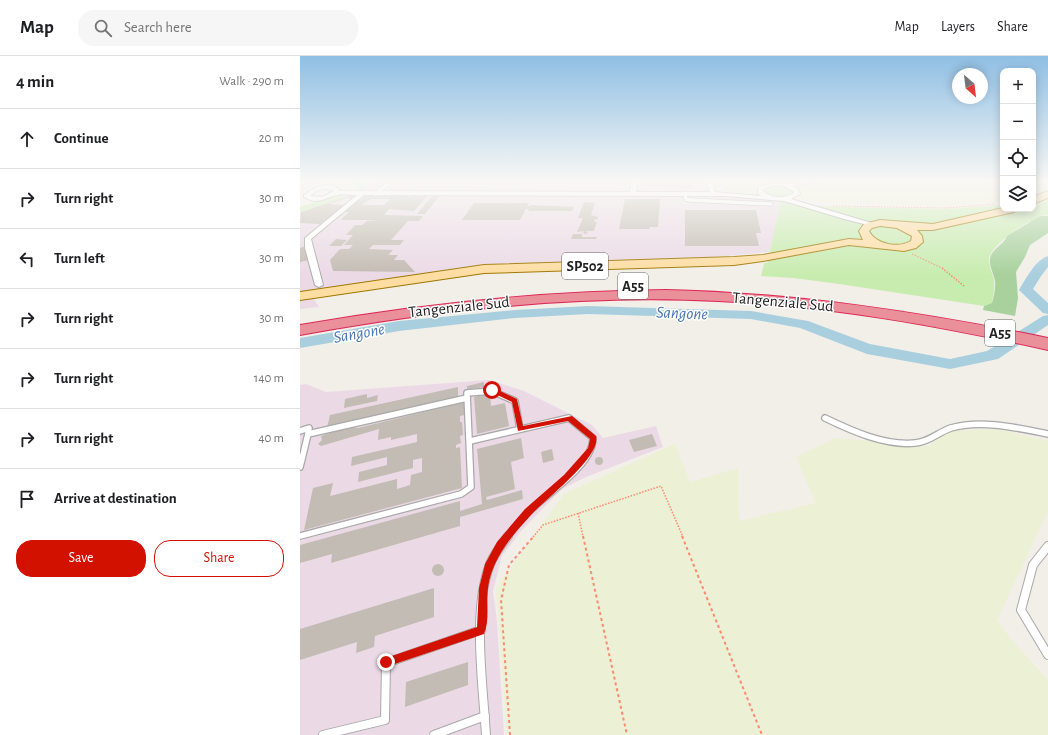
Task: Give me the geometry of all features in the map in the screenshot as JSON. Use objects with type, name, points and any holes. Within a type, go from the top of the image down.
[{"type":"highway","name":"Tangenziale Sud","points":[[300,320],[379,306],[480,294],[560,288],[704,286],[806,293],[866,300],[960,320],[1048,344]]},
{"type":"highway","name":"Tangenziale Sud","points":[[300,330],[401,313],[482,303],[620,295],[718,296],[803,303],[960,320],[1048,333]]},
{"type":"main road","points":[[904,248],[914,245],[922,232],[933,227],[1000,212]]},
{"type":"main road","points":[[876,244],[869,240],[866,229],[885,223],[933,227]]},
{"type":"main road","points":[[900,225],[915,233],[918,239]]},
{"type":"main road","name":"SP502","points":[[849,242],[866,229]]},
{"type":"main road","name":"SP502","points":[[300,296],[471,270],[746,260],[849,242],[904,248]]},
{"type":"street","points":[[319,285],[309,248],[308,238],[340,212]]},
{"type":"street","points":[[825,212],[846,218],[866,229]]},
{"type":"street","points":[[846,218],[866,229]]},
{"type":"lane","points":[[300,536],[460,494],[471,488],[467,393],[485,389],[492,390],[515,401],[520,429]]},
{"type":"lane","points":[[308,434],[467,398]]},
{"type":"lane","points":[[470,441],[569,418],[593,438],[591,449],[566,477],[528,512],[500,545],[490,564],[483,588],[481,630],[486,735]]},
{"type":"lane","points":[[825,418],[846,429],[868,435],[912,443],[925,441],[945,429],[993,424],[1048,434]]},
{"type":"lane","points":[[300,431],[309,428],[300,467]]},
{"type":"lane","points":[[1048,546],[1033,565],[1021,610],[1048,655]]},
{"type":"lane","points":[[323,735],[385,720],[386,662],[481,630]]},
{"type":"lane","points":[[434,735],[485,716]]},
{"type":"path","points":[[904,248],[923,261],[952,275],[964,286]]},
{"type":"path","points":[[510,735],[501,600],[509,565],[543,525],[661,486],[670,504],[762,735]]},
{"type":"path","points":[[578,513],[627,735]]},
{"type":"shaded area","points":[[300,212],[780,212],[769,252],[702,258],[472,267],[300,292]]},
{"type":"shaded area","points":[[313,298],[319,307],[300,309],[300,301]]},
{"type":"shaded area","points":[[489,380],[524,391],[592,425],[603,438],[656,426],[663,447],[586,477],[562,489],[522,530],[502,556],[493,591],[497,621],[504,735],[300,735],[300,385],[306,384],[326,392]]},
{"type":"green space","points":[[779,212],[1048,212],[1048,215],[1039,216],[1037,219],[1017,229],[995,248],[989,259],[994,281],[992,303],[984,306],[839,284],[793,278],[761,276],[764,263],[767,263]]},
{"type":"green space","points":[[1040,216],[1048,216],[1048,233],[1030,245],[1016,272],[1018,298],[1015,316],[983,310],[984,306],[992,303],[995,292],[995,281],[990,262],[993,252],[1007,236]]},
{"type":"green space","points":[[997,429],[1048,441],[1048,511],[997,620],[1010,638],[1048,680],[1048,735],[507,735],[496,588],[564,494],[675,444],[690,482],[738,468],[739,521],[816,503],[796,457],[835,438],[928,446],[949,431]]},
{"type":"building","points":[[301,212],[336,212],[320,224],[300,223]]},
{"type":"building","points":[[344,212],[387,212],[384,215],[423,216],[419,221],[408,221],[391,240],[404,240],[400,245],[373,245],[369,249],[393,250],[388,255],[398,255],[394,260],[404,260],[415,272],[333,271],[330,260],[340,249],[349,249],[353,245],[344,245],[353,235],[346,235],[355,225],[362,225],[367,221],[380,220],[341,220],[349,212]]},
{"type":"building","points":[[419,212],[427,212],[425,214],[417,214]]},
{"type":"building","points":[[468,212],[525,212],[520,220],[462,220]]},
{"type":"building","points":[[580,212],[592,212],[591,215],[598,217],[598,219],[595,219],[594,222],[597,222],[594,231],[586,231],[588,233],[585,234],[583,233],[585,231],[577,232],[583,218],[578,218]]},
{"type":"building","points":[[622,212],[659,212],[658,227],[650,227],[649,229],[619,229]]},
{"type":"building","points":[[685,212],[756,212],[761,233],[756,233],[759,246],[685,246]]},
{"type":"building","points":[[573,234],[582,234],[582,237],[597,237],[596,239],[571,239]]},
{"type":"building","points":[[336,239],[347,240],[341,246],[329,246]]},
{"type":"building","points":[[305,246],[309,260],[300,262],[300,248]]},
{"type":"building","points":[[484,382],[484,387],[467,390],[467,386]]},
{"type":"building","points":[[458,387],[458,399],[327,428],[330,415]]},
{"type":"building","points":[[490,393],[491,406],[505,403],[509,426],[477,434],[474,397]]},
{"type":"building","points":[[367,394],[367,398],[378,395],[377,401],[344,408],[345,399]]},
{"type":"building","points":[[464,402],[465,415],[460,416],[463,435],[460,436],[461,443],[456,445],[456,448],[460,447],[462,488],[304,530],[313,488],[333,483],[330,496],[397,479],[397,489],[410,485],[411,475],[422,472],[422,458],[413,460],[413,468],[358,482],[359,472],[387,465],[387,457],[351,466],[352,457],[417,442],[417,434],[391,440],[391,437],[378,440],[379,429],[321,446],[318,444],[322,440],[321,436],[348,427],[358,428]]},
{"type":"building","points":[[652,434],[657,446],[634,452],[629,440]]},
{"type":"building","points":[[521,438],[524,458],[511,462],[515,489],[486,497],[487,500],[522,490],[523,499],[460,517],[460,526],[331,563],[332,554],[300,563],[300,545],[460,501],[460,511],[482,504],[477,449]]},
{"type":"building","points":[[552,449],[554,460],[543,463],[541,452]]},
{"type":"building","points":[[597,457],[601,457],[603,461],[601,465],[597,465],[595,463],[595,459]]},
{"type":"building","points":[[436,564],[440,564],[444,570],[440,576],[436,576],[432,572],[432,568]]},
{"type":"building","points":[[434,588],[434,617],[375,636],[374,647],[356,653],[357,642],[300,660],[300,629]]},
{"type":"building","points":[[468,662],[468,685],[405,707],[406,682]]},
{"type":"waterway","name":"Sangone","points":[[1048,260],[1035,274],[1026,290],[1048,310]]},
{"type":"waterway","name":"Sangone","points":[[300,343],[399,326],[515,314],[588,310],[751,315],[803,324],[867,349],[950,364],[992,355],[1048,319]]},
{"type":"route","points":[[386,662],[481,630],[483,588],[490,564],[500,545],[528,512],[582,461],[591,449],[593,438],[569,418],[520,429],[517,404],[515,401],[492,390]]}]
